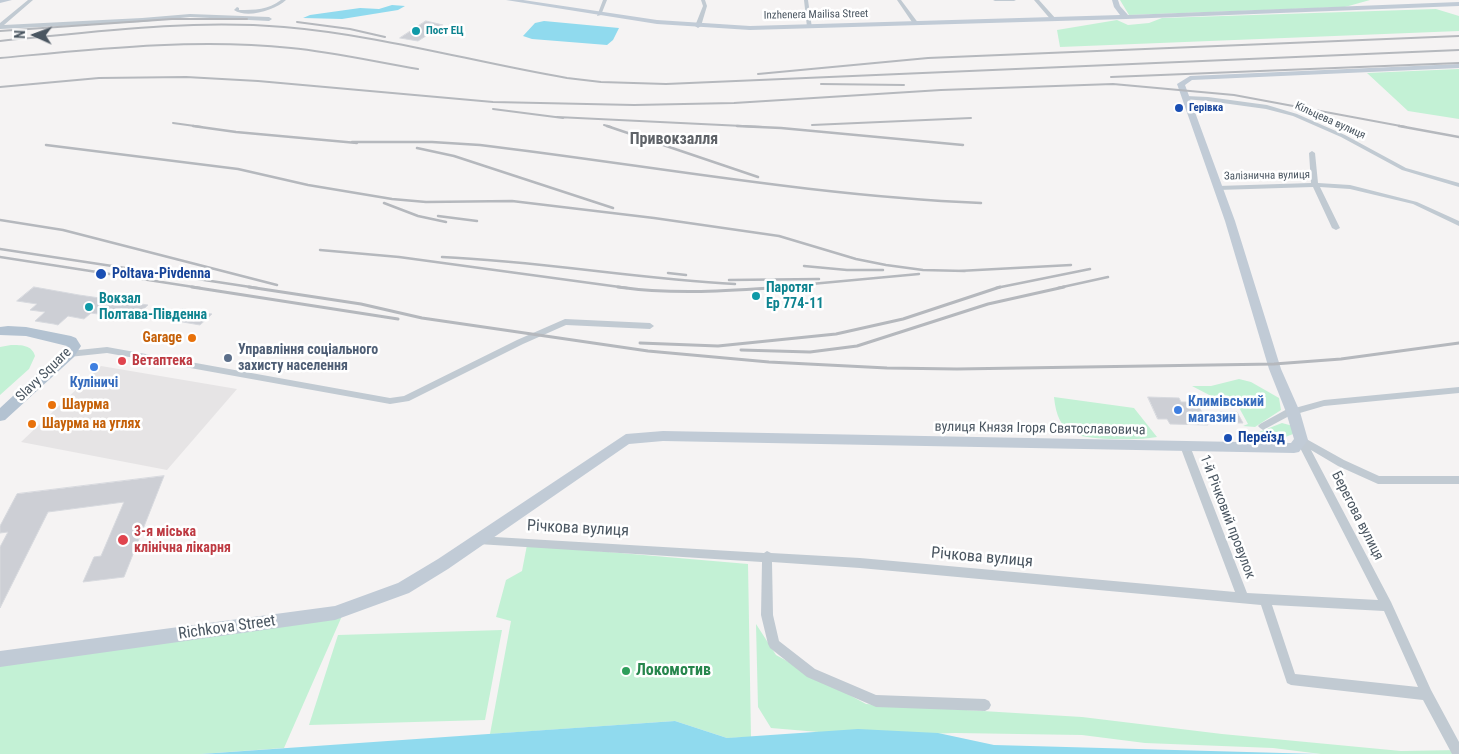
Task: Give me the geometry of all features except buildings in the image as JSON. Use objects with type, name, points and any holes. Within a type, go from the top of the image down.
[{"type":"main road","name":"Slavy Square","points":[[0,331],[16,330],[71,341],[74,346],[69,354],[0,416]]},
{"type":"street","points":[[0,0],[9,0]]},
{"type":"street","points":[[0,26],[31,0]]},
{"type":"street","points":[[237,8],[236,10],[238,11],[268,10],[276,7],[284,0]]},
{"type":"street","name":"Inzhenera Mailisa Street","points":[[510,0],[599,14],[698,26],[810,27],[1126,18],[1459,4]]},
{"type":"street","points":[[599,14],[605,0]]},
{"type":"street","points":[[698,26],[705,6],[703,0]]},
{"type":"street","points":[[806,0],[810,27]]},
{"type":"street","points":[[899,0],[916,24]]},
{"type":"street","points":[[995,0],[1014,0]]},
{"type":"street","points":[[1036,0],[1054,20]]},
{"type":"street","points":[[1115,0],[1117,7],[1126,18]]},
{"type":"street","points":[[0,26],[142,20],[162,16],[223,16],[270,19]]},
{"type":"street","points":[[1459,66],[1190,78],[1182,82],[1184,94],[1218,188],[1275,369],[1292,411],[1300,440],[1341,463],[1378,480],[1459,480]]},
{"type":"street","name":"Кільцева вулиця","points":[[1184,94],[1266,107],[1295,115],[1343,136],[1404,169],[1459,186]]},
{"type":"street","name":"Залізнична вулиця","points":[[1312,153],[1316,185],[1336,228]]},
{"type":"street","name":"Залізнична вулиця","points":[[1218,188],[1316,185],[1350,187],[1415,202],[1459,224]]},
{"type":"street","points":[[69,354],[107,350],[390,401],[406,399],[520,342],[565,322],[650,326]]},
{"type":"street","points":[[1262,426],[1292,411],[1324,403],[1459,390]]},
{"type":"street","name":"вулиця Князя Ігоря Святославовича","points":[[443,564],[626,439],[663,436],[1294,448],[1300,440]]},
{"type":"street","name":"Берегова вулиця","points":[[1300,440],[1387,606],[1427,694]]},
{"type":"street","name":"1-й Річковий провулок","points":[[1185,446],[1243,598]]},
{"type":"street","name":"Річкова вулиця","points":[[478,540],[767,556],[1265,600]]},
{"type":"street","points":[[767,556],[767,615],[774,644],[811,673],[876,701],[985,705]]},
{"type":"street","name":"Richkova Street","points":[[0,659],[335,613],[403,588],[443,564]]},
{"type":"street","points":[[1387,606],[1265,600],[1291,678],[1427,694],[1457,751]]},
{"type":"shaded area","points":[[101,366],[237,389],[167,470],[21,442]]},
{"type":"green space","points":[[1120,0],[1370,0],[1345,7],[1129,15]]},
{"type":"green space","points":[[1436,9],[1459,16],[1459,31],[1060,47],[1057,30],[1117,20],[1128,25],[1149,23],[1162,18]]},
{"type":"green space","points":[[1459,69],[1459,119],[1408,111],[1367,73]]},
{"type":"green space","points":[[11,345],[29,348],[34,352],[35,356],[29,369],[0,395],[0,347]]},
{"type":"green space","points":[[1239,379],[1251,382],[1279,398],[1281,410],[1255,427],[1243,426],[1248,424],[1236,402],[1215,398],[1192,386],[1211,386]]},
{"type":"green space","points":[[1054,397],[1134,408],[1157,437],[1110,439],[1078,435],[1065,427],[1060,420]]},
{"type":"green space","points":[[1282,423],[1293,426],[1293,434],[1273,442],[1249,443],[1259,432]]},
{"type":"green space","name":"Локомотив","points":[[527,545],[748,564],[751,737],[727,738],[675,721],[490,734],[511,621],[496,617],[506,580],[522,571]]},
{"type":"green space","points":[[342,616],[284,748],[201,754],[0,754],[0,666]]},
{"type":"green space","points":[[756,624],[776,655],[866,704],[1082,717],[1222,734],[1401,751],[1459,750],[1459,754],[1321,754],[1273,748],[1145,743],[1082,735],[955,733],[866,736],[771,728],[758,707]]},
{"type":"green space","points":[[502,630],[485,720],[309,725],[338,635]]},
{"type":"water","points":[[392,5],[405,6],[398,10],[342,19],[303,18],[310,15],[360,8],[379,9]]},
{"type":"water","points":[[544,21],[619,28],[613,40],[607,45],[532,39],[523,36],[535,23]]},
{"type":"water","points":[[675,721],[727,738],[858,729],[938,733],[994,745],[1319,754],[201,754]]},
{"type":"railway","points":[[0,31],[172,19],[247,19]]},
{"type":"railway","points":[[297,22],[350,29],[385,37]]},
{"type":"railway","points":[[0,41],[177,26],[248,25],[284,27],[391,42],[567,78],[601,82],[666,84],[1459,50]]},
{"type":"railway","points":[[758,74],[928,58],[1459,36]]},
{"type":"railway","points":[[0,58],[146,46],[218,44],[291,48],[418,69]]},
{"type":"railway","points":[[1111,77],[1459,63]]},
{"type":"railway","points":[[0,87],[99,78],[186,77],[258,81],[493,102],[634,105],[734,103],[941,90],[1113,84],[1234,95],[1406,127]]},
{"type":"railway","points":[[821,84],[904,85]]},
{"type":"railway","points":[[493,109],[563,118]]},
{"type":"railway","points":[[557,117],[763,127]]},
{"type":"railway","points":[[812,125],[971,118]]},
{"type":"railway","points":[[173,123],[202,127]]},
{"type":"railway","points":[[604,125],[611,127]]},
{"type":"railway","points":[[193,126],[236,132],[357,143]]},
{"type":"railway","points":[[607,126],[758,177]]},
{"type":"railway","points":[[737,126],[781,128],[963,145]]},
{"type":"railway","points":[[1399,126],[1459,137]]},
{"type":"railway","points":[[352,142],[432,142],[480,145],[792,187],[855,194],[981,203]]},
{"type":"railway","points":[[46,145],[238,169],[308,185],[392,199],[426,202],[512,201],[654,218],[779,236],[856,259],[886,265],[923,270],[961,271]]},
{"type":"railway","points":[[417,148],[454,156],[613,208]]},
{"type":"railway","points":[[384,203],[418,216],[446,222]]},
{"type":"railway","points":[[438,216],[477,221]]},
{"type":"railway","points":[[0,220],[63,230],[277,285]]},
{"type":"railway","points":[[0,249],[257,288]]},
{"type":"railway","points":[[320,250],[399,257],[623,288]]},
{"type":"railway","points":[[0,257],[200,288]]},
{"type":"railway","points":[[442,257],[515,262],[698,282],[735,284]]},
{"type":"railway","points":[[961,271],[1071,265]]},
{"type":"railway","points":[[804,266],[847,270],[883,270]]},
{"type":"railway","points":[[999,287],[1090,269]]},
{"type":"railway","points":[[961,271],[965,271]]},
{"type":"railway","points":[[668,273],[686,275]]},
{"type":"railway","points":[[768,288],[919,274]]},
{"type":"railway","points":[[1058,288],[1108,277]]},
{"type":"railway","points":[[729,280],[819,279]]},
{"type":"railway","points":[[192,287],[398,319]]},
{"type":"railway","points":[[249,287],[361,304],[422,318],[648,351],[769,362],[887,368],[957,369],[1274,364],[1341,359],[1459,343]]},
{"type":"railway","points":[[618,287],[623,288]]},
{"type":"railway","points":[[623,288],[681,292],[785,287]]},
{"type":"railway","points":[[640,343],[718,346],[836,334],[903,319],[999,287]]},
{"type":"railway","points":[[741,350],[810,352],[857,346],[988,304],[1064,287]]},
{"type":"place","name":"Пост ЕЦ","points":[[416,31]]},
{"type":"place","name":"Герівка","points":[[1179,108]]},
{"type":"place","name":"Poltava-Pivdenna","points":[[101,274]]},
{"type":"place","name":"Паротяг Ер 774-11","points":[[756,296]]},
{"type":"place","name":"Вокзал Полтава-Південна","points":[[89,307]]},
{"type":"place","name":"Garage","points":[[192,338]]},
{"type":"place","name":"Управління соціального захисту населення","points":[[228,358]]},
{"type":"place","name":"Ветаптека","points":[[122,361]]},
{"type":"place","name":"Куліничі","points":[[94,367]]},
{"type":"place","name":"Шаурма","points":[[52,405]]},
{"type":"place","name":"Климівський магазин","points":[[1178,410]]},
{"type":"place","name":"Шаурма на углях","points":[[32,424]]},
{"type":"place","name":"Переїзд","points":[[1228,438]]},
{"type":"place","name":"3-я міська клінічна лікарня","points":[[123,540]]},
{"type":"place","name":"Локомотив","points":[[626,671]]},
{"type":"district","name":"Привокзалля","points":[[674,140]]}]
